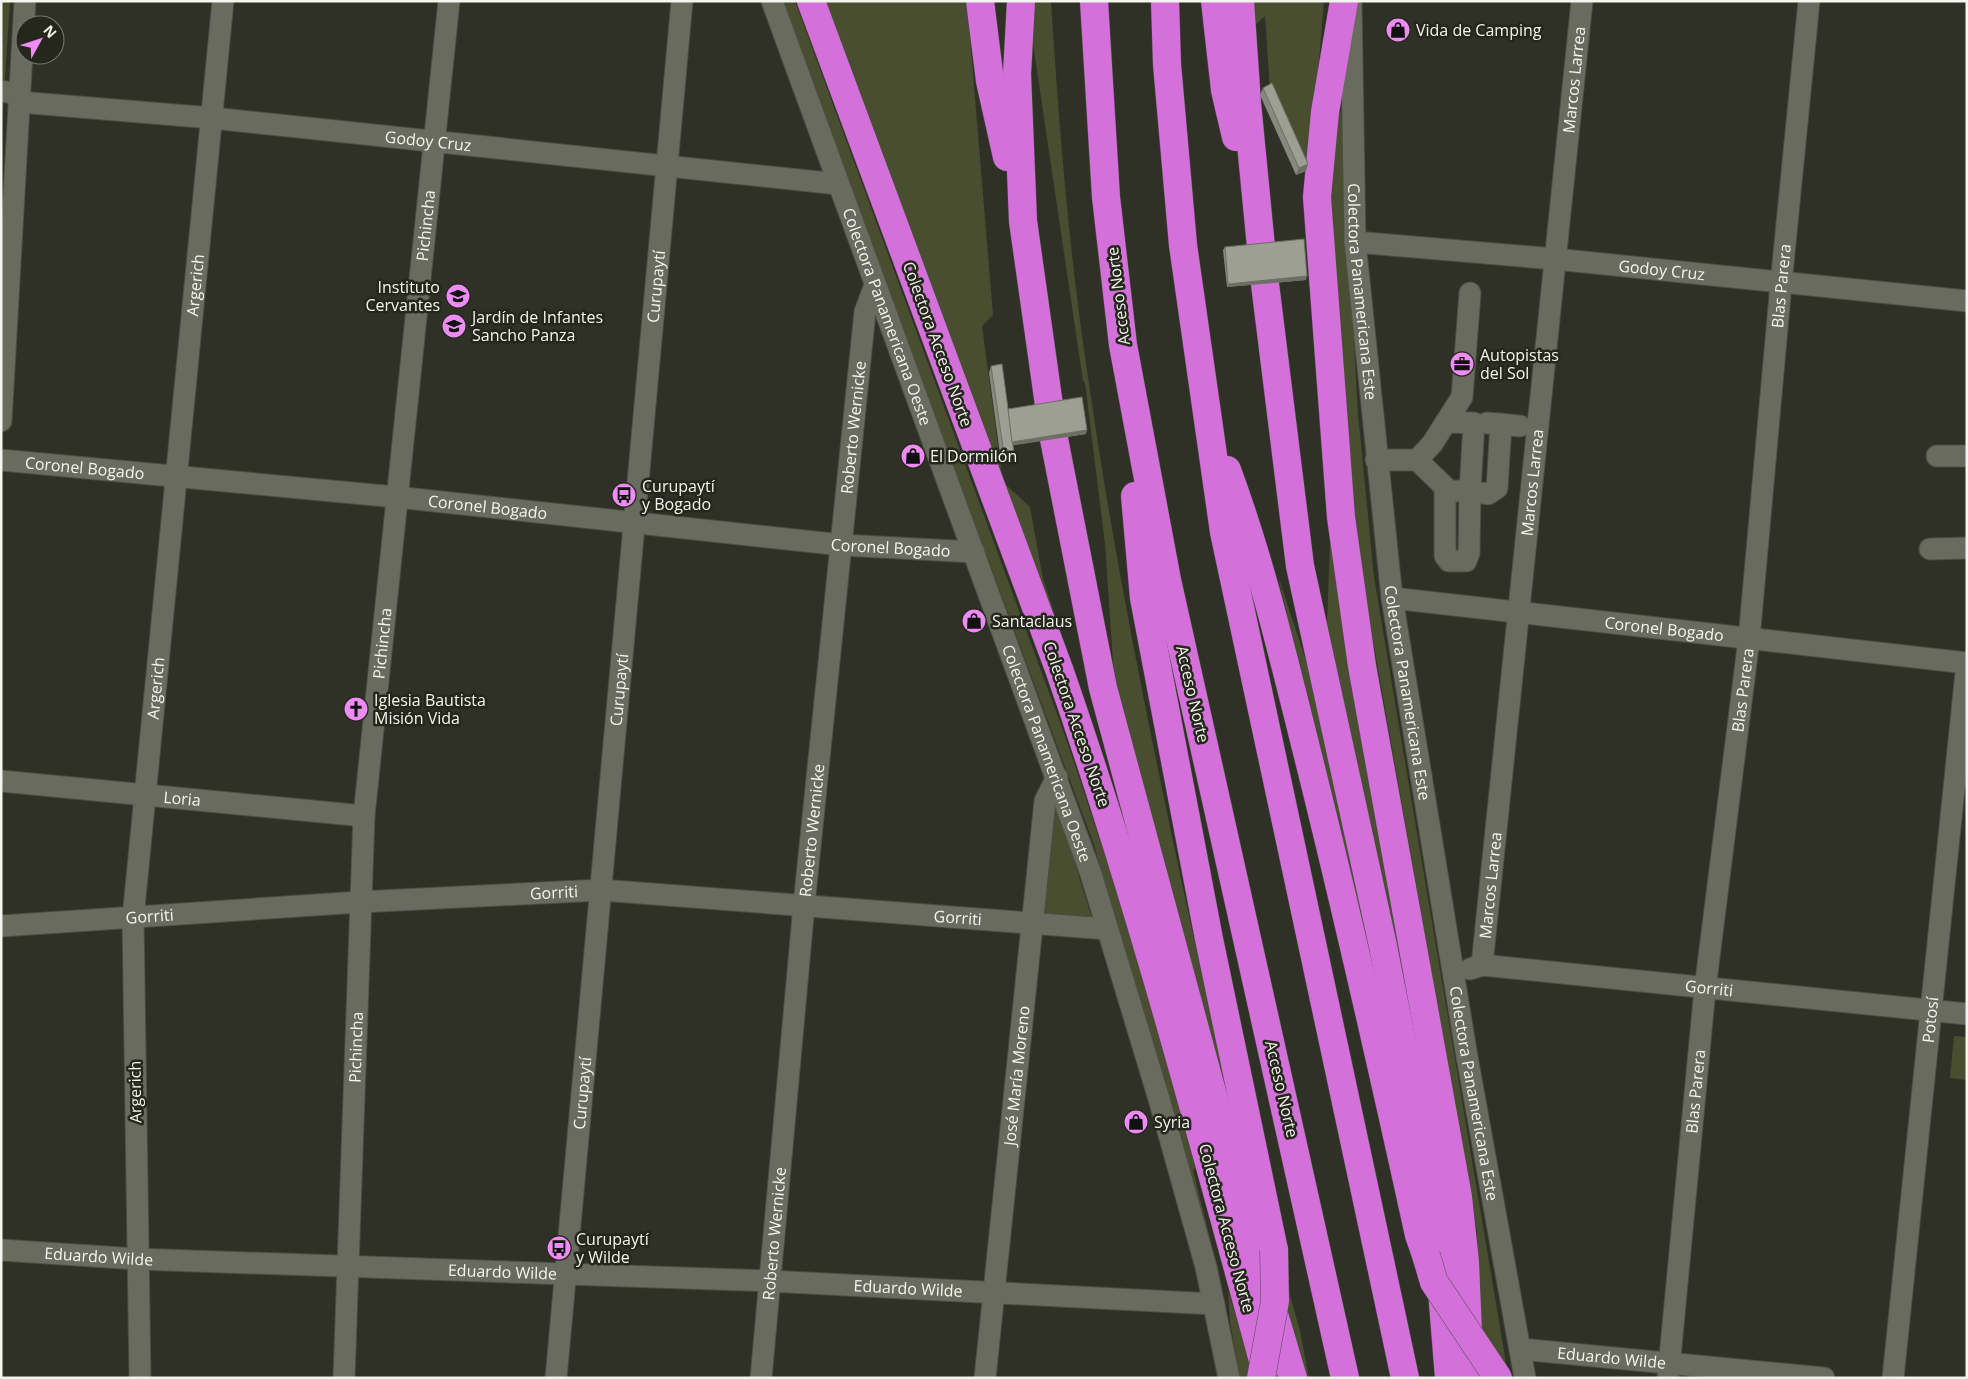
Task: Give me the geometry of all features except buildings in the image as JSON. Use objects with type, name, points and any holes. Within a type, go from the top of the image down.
[{"type":"highway","name":"Colectora Acceso Norte","points":[[810,1],[1059,669],[1093,767],[1134,899],[1194,1107],[1268,1378]]},
{"type":"highway","points":[[980,1],[994,103],[1022,221],[1049,406]]},
{"type":"highway","points":[[1020,1],[1017,74],[1022,221]]},
{"type":"highway","name":"Acceso Norte","points":[[1094,1],[1106,197],[1123,345],[1167,580],[1345,1378]]},
{"type":"highway","points":[[1165,1],[1168,64],[1184,245],[1224,532],[1405,1378]]},
{"type":"highway","points":[[1215,1],[1228,103],[1255,195]]},
{"type":"highway","points":[[1240,1],[1255,195],[1261,247]]},
{"type":"highway","points":[[1344,1],[1325,112],[1317,197],[1341,517],[1362,666],[1458,1197],[1465,1262],[1470,1378]]},
{"type":"highway","points":[[1265,284],[1300,566],[1383,946],[1436,1216],[1450,1378]]},
{"type":"highway","points":[[1123,345],[1144,598],[1208,939],[1274,1250],[1275,1301],[1261,1378]]},
{"type":"highway","points":[[1209,424],[1247,525],[1276,628],[1344,900],[1419,1235],[1434,1282],[1498,1378]]},
{"type":"highway","points":[[1054,439],[1103,688],[1252,1240],[1293,1378]]},
{"type":"street","points":[[1,420],[13,95],[24,1]]},
{"type":"street","name":"Argerich","points":[[140,1378],[133,918],[223,1]]},
{"type":"street","name":"Pichincha","points":[[344,1378],[364,816],[449,1]]},
{"type":"street","name":"Curupaytí","points":[[556,1378],[682,1]]},
{"type":"street","name":"Colectora Panamericana Oeste","points":[[772,1],[1091,874],[1159,1099],[1214,1304],[1229,1378]]},
{"type":"street","name":"Colectora Panamericana Este","points":[[1351,1],[1355,242],[1376,460],[1392,598],[1405,689],[1525,1378]]},
{"type":"street","name":"Marcos Larrea","points":[[1482,965],[1582,1]]},
{"type":"street","name":"Blas Parera","points":[[1669,1370],[1705,989],[1749,640],[1809,1]]},
{"type":"street","name":"Godoy Cruz","points":[[13,95],[434,143],[838,184]]},
{"type":"street","name":"Godoy Cruz","points":[[1355,242],[1555,259],[1781,284],[1967,301]]},
{"type":"street","name":"Roberto Wernicke","points":[[761,1378],[804,906],[865,312],[875,285]]},
{"type":"street","points":[[1417,460],[1432,444],[1462,397],[1470,293]]},
{"type":"street","points":[[1376,460],[1417,460],[1431,470],[1450,491],[1488,494],[1498,488],[1511,425],[1447,422]]},
{"type":"street","points":[[1445,487],[1445,556],[1449,561],[1466,561],[1468,557],[1474,423]]},
{"type":"street","points":[[1937,456],[1967,456]]},
{"type":"street","name":"Coronel Bogado","points":[[1,460],[396,497],[842,545],[974,552]]},
{"type":"street","points":[[1930,549],[1967,548]]},
{"type":"street","name":"Coronel Bogado","points":[[1392,598],[1749,640],[1967,663]]},
{"type":"street","name":"Potosí","points":[[1894,1378],[1967,663]]},
{"type":"street","name":"José María Moreno","points":[[985,1378],[1045,801],[1057,777]]},
{"type":"street","name":"Loria","points":[[1,781],[364,816]]},
{"type":"street","name":"Gorriti","points":[[1,926],[360,902],[601,890],[1034,921],[1107,928]]},
{"type":"street","name":"Gorriti","points":[[1454,976],[1482,965],[1967,1014]]},
{"type":"street","name":"Eduardo Wilde","points":[[1,1250],[137,1259],[347,1264],[769,1281],[1214,1304]]},
{"type":"street","name":"Eduardo Wilde","points":[[1520,1349],[1669,1370],[1824,1378]]},
{"type":"green space","points":[[1,1],[10,1],[1,140]]},
{"type":"green space","points":[[781,1],[795,1],[1065,736],[1101,843],[1167,1058],[1197,1167],[1193,1170],[1214,1255],[1094,845]]},
{"type":"green space","points":[[822,1],[967,1],[993,315],[982,326],[1003,482],[1030,507],[1043,579],[1056,618],[1027,551]]},
{"type":"green space","points":[[1029,1],[1051,1],[1070,236],[1081,330],[1102,469],[1153,744],[1231,1108],[1225,1108],[1115,691],[1105,544],[1085,383],[1083,381],[1028,10]]},
{"type":"green space","points":[[1247,1],[1324,1],[1317,85],[1306,171],[1270,90],[1265,16],[1254,26]]},
{"type":"green space","points":[[1333,112],[1341,112],[1358,414],[1374,577],[1507,1369],[1478,1378],[1477,1231],[1357,549],[1326,222]]},
{"type":"green space","points":[[1330,541],[1360,721],[1447,1205],[1327,625]]},
{"type":"green space","points":[[1278,576],[1314,685],[1428,1226]]},
{"type":"green space","points":[[1054,808],[1059,811],[1092,919],[1040,913]]},
{"type":"green space","points":[[1954,1036],[1967,1037],[1967,1080],[1950,1078]]},
{"type":"green space","points":[[1284,1274],[1300,1331],[1309,1378],[1301,1378],[1281,1318]]},
{"type":"green space","points":[[1228,1290],[1253,1372],[1252,1378],[1240,1378],[1230,1322]]},
{"type":"place","name":"Vida de Camping","points":[[1398,30]]},
{"type":"place","name":"Instituto Cervantes","points":[[458,296]]},
{"type":"place","name":"Jardín de Infantes Sancho Panza","points":[[454,326]]},
{"type":"place","name":"Autopistas del Sol","points":[[1462,364]]},
{"type":"place","name":"El Dormilón","points":[[913,456]]},
{"type":"place","name":"Curupaytí y Bogado","points":[[624,495]]},
{"type":"place","name":"Santaclaus","points":[[974,621]]},
{"type":"place","name":"Iglesia Bautista Misión Vida","points":[[356,709]]},
{"type":"place","name":"Syria","points":[[1136,1122]]},
{"type":"place","name":"Curupaytí y Wilde","points":[[559,1248]]}]
